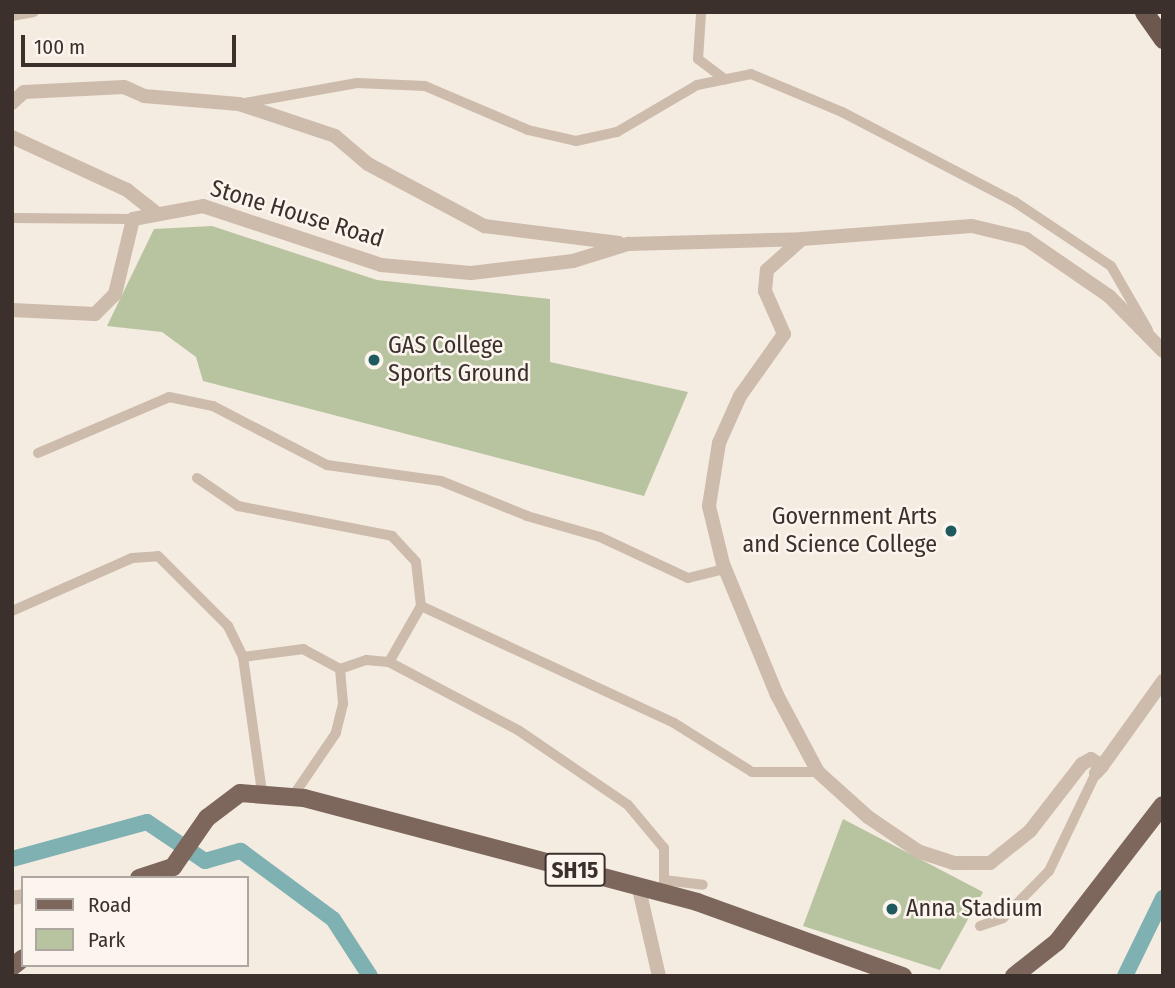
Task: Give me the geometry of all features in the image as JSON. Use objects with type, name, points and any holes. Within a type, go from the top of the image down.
[{"type":"highway","points":[[1144,12],[1163,39]]},
{"type":"main road","name":"SH15","points":[[147,876],[173,867],[207,818],[240,793],[293,796],[429,827],[639,889],[664,887],[903,976]]},
{"type":"main road","points":[[1014,976],[1057,943],[1163,805]]},
{"type":"street","points":[[12,16],[34,12]]},
{"type":"street","points":[[701,14],[698,59],[724,79]]},
{"type":"street","points":[[239,104],[357,83],[425,86],[541,134],[576,141],[617,132],[697,85],[751,74],[772,81],[1015,202],[1111,266],[1160,349]]},
{"type":"street","points":[[12,103],[24,92],[124,87],[144,96],[239,104],[335,136],[368,164],[484,226],[628,244]]},
{"type":"street","points":[[13,140],[127,190],[154,211]]},
{"type":"street","name":"Stone House Road","points":[[133,219],[154,211],[203,206],[381,265],[471,273],[573,261],[628,244],[802,239],[972,226],[1026,239],[1109,296],[1160,349]]},
{"type":"street","points":[[12,218],[133,219],[115,294],[94,314],[12,310]]},
{"type":"street","points":[[802,239],[767,270],[765,291],[784,334],[740,396],[719,443],[709,506],[725,569],[777,695],[818,772],[918,851],[954,863],[990,863],[1030,831],[1082,764],[1091,759],[1099,770]]},
{"type":"street","points":[[38,453],[169,397],[214,406],[327,465],[441,481],[527,516],[600,537],[688,578],[725,569]]},
{"type":"street","points":[[197,478],[238,506],[392,536],[416,562],[422,606],[389,662]]},
{"type":"street","points":[[12,611],[132,558],[158,556],[228,626],[243,657],[262,793]]},
{"type":"street","points":[[422,606],[674,723],[752,772],[818,772]]},
{"type":"street","points":[[243,657],[303,649],[340,669],[366,660],[389,662],[518,730],[628,805],[664,848],[664,887],[703,884]]},
{"type":"street","points":[[293,796],[336,733],[343,704],[340,669]]},
{"type":"street","points":[[980,926],[1003,918],[1049,871],[1099,770],[1163,681]]},
{"type":"street","points":[[639,889],[659,976]]},
{"type":"green space","name":"GAS College Sports Ground","points":[[212,226],[377,280],[550,299],[550,362],[688,392],[644,496],[203,381],[196,357],[162,332],[107,326],[154,229]]},
{"type":"green space","name":"Anna Stadium","points":[[843,819],[983,892],[940,970],[803,926]]},
{"type":"waterway","points":[[12,859],[147,822],[205,861],[241,851],[333,919],[370,976]]},
{"type":"waterway","points":[[1125,976],[1163,898]]},
{"type":"place","name":"GAS College Sports Ground","points":[[374,360]]},
{"type":"place","name":"Government Arts and Science College","points":[[951,531]]},
{"type":"place","name":"Anna Stadium","points":[[892,909]]}]
